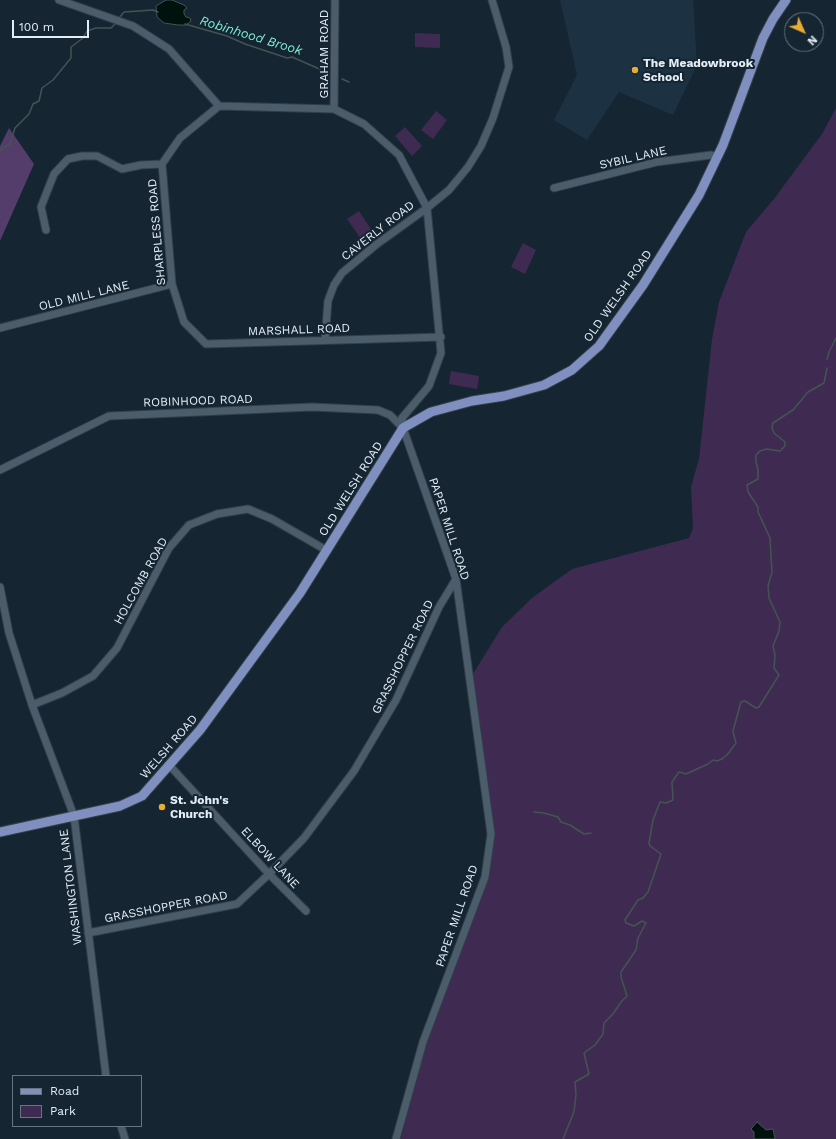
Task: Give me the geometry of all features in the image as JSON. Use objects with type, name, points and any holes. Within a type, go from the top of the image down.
[{"type":"main road","name":"OLD WELSH ROAD","points":[[300,594],[403,428],[431,412],[472,401],[504,396],[544,385],[572,370],[599,346],[643,285],[699,195],[717,157],[763,38],[773,19],[786,0]]},
{"type":"main road","name":"WELSH ROAD","points":[[0,832],[120,806],[142,796],[170,766],[200,730],[300,594]]},
{"type":"street","points":[[59,0],[125,22],[169,49],[220,106],[334,109],[364,124],[394,150],[427,208],[441,337],[441,353],[429,386],[402,418],[403,428]]},
{"type":"street","name":"GRAHAM ROAD","points":[[334,109],[335,0]]},
{"type":"street","points":[[427,208],[449,190],[468,167],[481,146],[496,110],[509,67],[506,47],[492,0]]},
{"type":"street","name":"SHARPLESS ROAD","points":[[178,307],[172,284],[162,164],[180,138],[220,106]]},
{"type":"street","name":"SYBIL LANE","points":[[554,188],[657,162],[712,155],[717,157]]},
{"type":"street","points":[[46,230],[41,207],[54,174],[68,159],[82,156],[97,156],[122,169],[141,164],[162,164]]},
{"type":"street","name":"CAVERLY ROAD","points":[[325,340],[328,301],[334,285],[342,273],[377,244],[427,208]]},
{"type":"street","name":"OLD MILL LANE","points":[[0,328],[172,284]]},
{"type":"street","name":"MARSHALL ROAD","points":[[178,307],[184,322],[206,344],[441,337]]},
{"type":"street","name":"ROBINHOOD ROAD","points":[[0,470],[109,416],[312,407],[378,410],[390,415],[403,428]]},
{"type":"street","name":"PAPER MILL ROAD","points":[[396,1139],[423,1042],[485,877],[491,834],[456,579],[403,428]]},
{"type":"street","name":"HOLCOMB ROAD","points":[[32,705],[62,693],[93,676],[117,648],[169,548],[189,525],[217,514],[248,509],[272,519],[326,550]]},
{"type":"street","name":"GRASSHOPPER ROAD","points":[[88,933],[237,904],[269,874],[304,838],[354,771],[396,700],[439,607],[456,579]]},
{"type":"street","name":"WASHINGTON LANE","points":[[0,588],[9,633],[32,705],[74,816],[106,1075]]},
{"type":"street","name":"ELBOW LANE","points":[[170,766],[269,874],[306,911]]},
{"type":"street","points":[[121,1127],[126,1139]]},
{"type":"shaded area","points":[[166,0],[172,0],[184,5],[187,8],[184,10],[184,14],[186,17],[190,18],[191,21],[186,25],[164,23],[157,17],[156,6]]},
{"type":"shaded area","name":"The Meadowbrook School","points":[[560,0],[693,0],[697,65],[673,115],[619,92],[587,140],[554,120],[577,75]]},
{"type":"shaded area","points":[[9,128],[34,164],[0,241],[0,146]]},
{"type":"shaded area","points":[[757,1122],[766,1130],[773,1129],[775,1139],[754,1139],[754,1132],[751,1129]]},
{"type":"green space","points":[[415,33],[440,34],[440,48],[415,47]]},
{"type":"green space","points":[[836,108],[836,1139],[401,1139],[423,1052],[475,912],[494,833],[478,725],[473,674],[502,627],[532,598],[572,569],[689,538],[693,528],[691,487],[699,459],[712,339],[719,302],[746,232],[774,199],[822,134]]},
{"type":"green space","points":[[436,111],[447,120],[433,139],[421,130]]},
{"type":"green space","points":[[405,127],[422,146],[412,156],[395,136]]},
{"type":"green space","points":[[359,211],[375,235],[363,242],[347,219]]},
{"type":"green space","points":[[523,243],[536,250],[525,274],[511,267]]},
{"type":"green space","points":[[451,371],[479,376],[477,389],[449,384]]},
{"type":"waterway","name":"Robinhood Brook","points":[[119,18],[124,12],[153,10],[158,12]]},
{"type":"waterway","name":"Robinhood Brook","points":[[0,150],[10,144],[15,128],[29,114],[33,104],[39,101],[42,88],[53,80],[71,58],[71,47],[83,38],[87,31],[96,28],[111,28],[116,23]]},
{"type":"waterway","name":"Robinhood Brook","points":[[185,24],[227,36],[245,44],[287,58],[292,57],[331,74]]},
{"type":"waterway","name":"Robinhood Brook","points":[[342,79],[349,82]]},
{"type":"waterway","points":[[827,359],[836,338]]},
{"type":"waterway","points":[[563,1139],[574,1112],[576,1094],[575,1082],[589,1074],[584,1053],[595,1045],[603,1034],[604,1023],[627,996],[621,977],[621,972],[636,950],[638,938],[646,923],[642,921],[634,926],[626,923],[625,920],[638,900],[643,898],[648,892],[661,854],[650,846],[649,843],[653,820],[660,802],[666,803],[673,800],[672,782],[679,772],[686,774],[708,764],[713,760],[717,761],[722,759],[727,755],[736,743],[733,731],[741,702],[745,701],[756,708],[759,707],[779,675],[774,668],[775,655],[773,646],[779,631],[780,622],[769,598],[768,586],[772,572],[770,538],[758,512],[758,507],[748,492],[747,485],[758,479],[756,455],[760,451],[766,449],[780,451],[785,446],[785,442],[774,433],[772,428],[773,423],[793,410],[808,392],[824,383],[827,368]]},
{"type":"waterway","points":[[534,812],[558,817],[561,822],[570,825],[584,834],[591,833]]},
{"type":"place","name":"The Meadowbrook School","points":[[635,70]]},
{"type":"place","name":"St. John's Church","points":[[162,807]]}]
